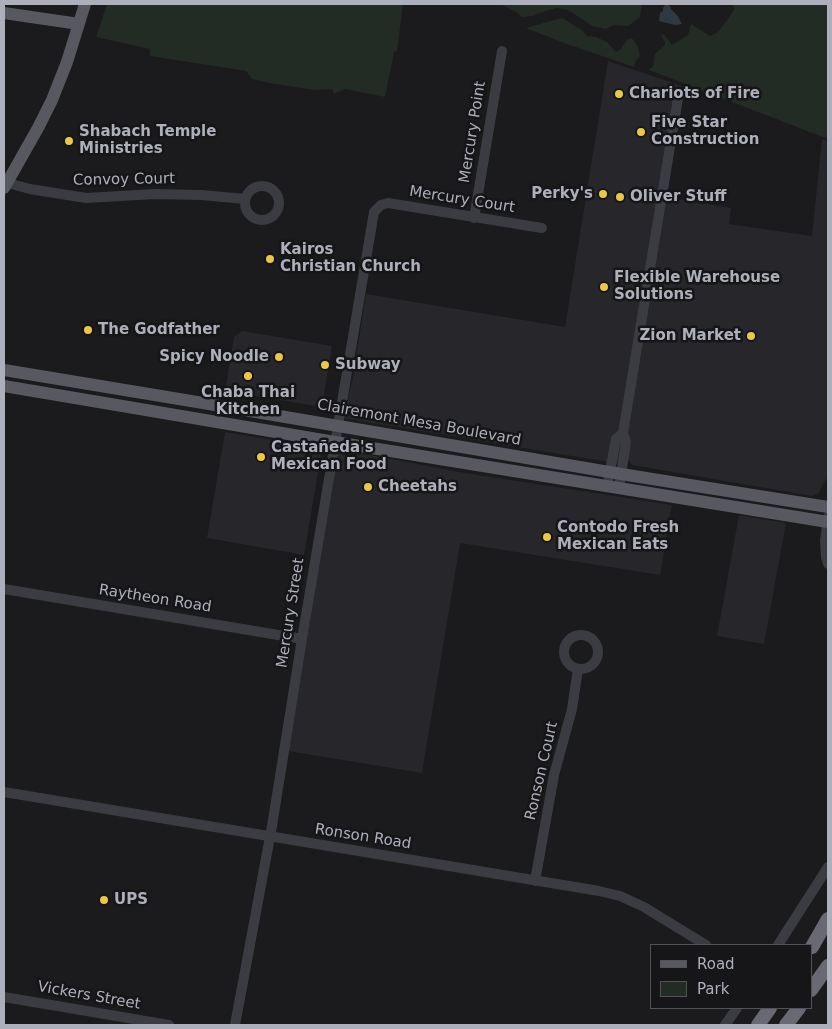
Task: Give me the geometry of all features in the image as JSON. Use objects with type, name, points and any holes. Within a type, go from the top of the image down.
[{"type":"highway","points":[[812,946],[828,919]]},
{"type":"highway","points":[[812,947],[828,924]]},
{"type":"highway","points":[[812,989],[828,966]]},
{"type":"highway","points":[[758,1025],[769,1009]]},
{"type":"highway","points":[[786,1025],[798,1009]]},
{"type":"main road","points":[[5,184],[52,100],[67,62],[85,4]]},
{"type":"main road","points":[[4,13],[79,24]]},
{"type":"main road","name":"Clairemont Mesa Boulevard","points":[[4,370],[828,507]]},
{"type":"main road","name":"Clairemont Mesa Boulevard","points":[[4,386],[613,488],[828,520]]},
{"type":"street","name":"Mercury Point","points":[[474,218],[502,51]]},
{"type":"street","points":[[613,488],[616,439],[623,433],[679,92]]},
{"type":"street","name":"Convoy Court","points":[[5,184],[86,198],[155,194],[202,195],[245,199]]},
{"type":"street","name":"Mercury Court","points":[[378,207],[388,203],[542,228]]},
{"type":"street","name":"Mercury Street","points":[[235,1025],[270,836],[374,212],[378,207]]},
{"type":"street","points":[[828,520],[825,541],[828,564]]},
{"type":"street","name":"Raytheon Road","points":[[4,589],[302,639]]},
{"type":"street","name":"Ronson Court","points":[[535,880],[554,775],[572,709],[578,669]]},
{"type":"street","name":"Ronson Road","points":[[4,792],[599,891],[632,901],[657,914],[704,944]]},
{"type":"street","points":[[779,944],[828,867]]},
{"type":"street","name":"Vickers Street","points":[[4,997],[169,1025]]},
{"type":"street","points":[[725,1025],[736,1009]]},
{"type":"shaded area","points":[[665,5],[670,6],[682,24],[675,25],[659,21],[660,13]]},
{"type":"shaded area","points":[[608,61],[685,87],[664,197],[731,208],[729,224],[812,236],[822,139],[828,141],[828,477],[819,493],[812,496],[632,465],[628,460],[626,465],[343,418],[353,377],[366,294],[565,327]]},
{"type":"shaded area","points":[[242,331],[332,346],[322,407],[225,391],[234,337]]},
{"type":"shaded area","points":[[225,432],[315,447],[321,455],[304,555],[207,538]]},
{"type":"shaded area","points":[[339,449],[459,472],[672,505],[660,575],[460,543],[422,773],[288,751]]},
{"type":"shaded area","points":[[739,515],[786,523],[764,644],[717,636]]},
{"type":"green space","points":[[107,4],[403,4],[397,51],[394,52],[385,97],[345,89],[334,94],[332,89],[315,90],[269,83],[252,79],[246,71],[150,56],[150,49],[96,37]]},
{"type":"green space","points":[[500,4],[642,4],[640,17],[628,26],[614,25],[606,29],[592,26],[568,10],[557,8],[533,16],[522,17]]},
{"type":"green space","points":[[731,4],[828,4],[828,139],[649,70],[653,66],[655,54],[665,45],[661,36],[664,34],[672,45],[688,35],[691,24],[710,36],[718,32],[728,19],[735,8]]},
{"type":"green space","points":[[561,18],[582,30],[587,36],[596,37],[607,42],[616,52],[631,38],[638,47],[640,57],[636,60],[634,67],[526,28]]},
{"type":"place","name":"Chariots of Fire","points":[[619,94]]},
{"type":"place","name":"Five Star Construction","points":[[641,132]]},
{"type":"place","name":"Shabach Temple Ministries","points":[[69,141]]},
{"type":"place","name":"Perky's","points":[[603,194]]},
{"type":"place","name":"Oliver Stuff","points":[[620,197]]},
{"type":"place","name":"Kairos Christian Church","points":[[270,259]]},
{"type":"place","name":"Flexible Warehouse Solutions","points":[[604,287]]},
{"type":"place","name":"The Godfather","points":[[88,330]]},
{"type":"place","name":"Zion Market","points":[[751,336]]},
{"type":"place","name":"Spicy Noodle","points":[[279,357]]},
{"type":"place","name":"Subway","points":[[325,365]]},
{"type":"place","name":"Chaba Thai Kitchen","points":[[248,376]]},
{"type":"place","name":"Castañeda's Mexican Food","points":[[261,457]]},
{"type":"place","name":"Cheetahs","points":[[368,487]]},
{"type":"place","name":"Contodo Fresh Mexican Eats","points":[[547,537]]},
{"type":"place","name":"UPS","points":[[104,900]]}]
